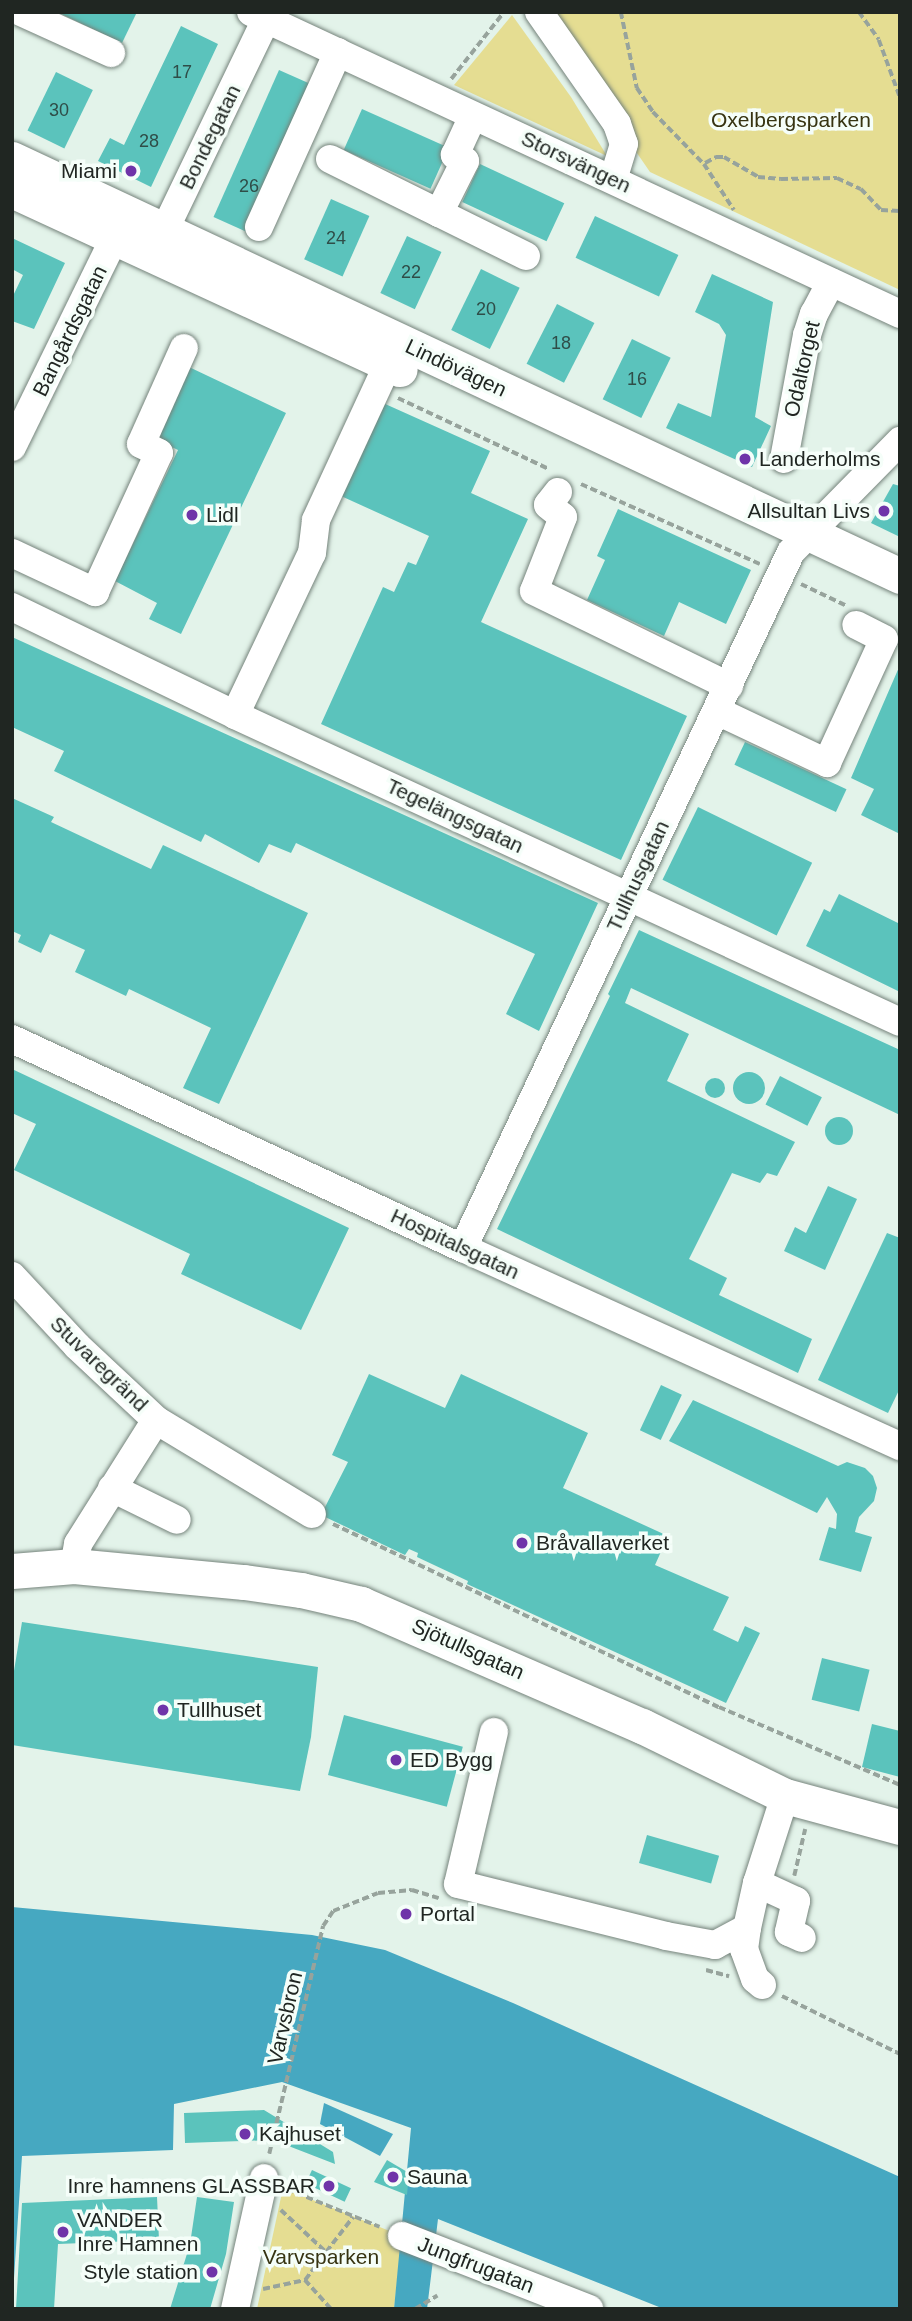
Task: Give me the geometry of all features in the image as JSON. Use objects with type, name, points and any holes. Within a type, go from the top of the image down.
[{"type":"main road","name":"Lindövägen","points":[[12,159],[121,225],[388,364],[803,544],[900,576]]},
{"type":"main road","name":"Lindövägen","points":[[12,190],[121,225]]},
{"type":"main road","name":"Lindövägen","points":[[803,544],[900,600]]},
{"type":"main road","name":"Sjötullsgatan","points":[[12,1571],[74,1566],[301,1590],[361,1604],[642,1726],[785,1796],[900,1827]]},
{"type":"street","points":[[21,12],[111,53]]},
{"type":"street","points":[[538,12],[617,124],[624,144],[613,179]]},
{"type":"street","name":"Storsvängen","points":[[259,16],[900,314]]},
{"type":"street","name":"Bondegatan","points":[[158,244],[259,16]]},
{"type":"street","points":[[259,228],[338,52]]},
{"type":"street","points":[[439,213],[465,161],[455,155],[473,116]]},
{"type":"street","points":[[330,159],[526,256]]},
{"type":"street","name":"Bangårdsgatan","points":[[12,447],[121,225]]},
{"type":"street","name":"Odaltorget","points":[[784,459],[807,335],[814,314],[831,282]]},
{"type":"street","points":[[12,553],[95,592],[159,453],[141,444],[184,348]]},
{"type":"street","points":[[235,715],[312,552],[316,520],[388,364]]},
{"type":"street","name":"Tullhusgatan","points":[[463,1248],[628,894],[723,699],[803,544],[900,441]]},
{"type":"street","points":[[564,482],[548,505],[562,517],[534,591],[723,699],[827,763],[884,639],[853,616]]},
{"type":"street","name":"Tegelängsgatan","points":[[12,607],[235,715],[900,1021]]},
{"type":"street","name":"Hospitalsgatan","points":[[12,1039],[900,1446]]},
{"type":"street","name":"Stuvaregränd","points":[[12,1276],[77,1346],[156,1420],[78,1544],[74,1566]]},
{"type":"street","points":[[156,1420],[312,1514]]},
{"type":"street","points":[[112,1488],[177,1520]]},
{"type":"street","points":[[494,1731],[457,1884],[715,1945],[747,1928]]},
{"type":"street","points":[[762,1985],[755,1979],[744,1949],[757,1884],[785,1796]]},
{"type":"street","points":[[757,1884],[796,1900],[789,1932],[802,1938]]},
{"type":"street","points":[[237,2302],[264,2178]]},
{"type":"street","name":"Jungfrugatan","points":[[402,2236],[589,2309]]},
{"type":"path","points":[[436,99],[504,12]]},
{"type":"path","points":[[621,12],[637,88],[653,112],[704,164],[734,211]]},
{"type":"path","points":[[859,12],[879,40],[900,97]]},
{"type":"path","points":[[704,164],[716,157],[724,157],[758,177],[781,180],[837,178],[861,190],[881,210],[900,211]]},
{"type":"path","points":[[388,364],[564,482],[803,544],[853,616]]},
{"type":"path","points":[[312,1514],[707,1701],[900,1785]]},
{"type":"path","name":"Varvsbron","points":[[264,2178],[323,1926]]},
{"type":"path","points":[[762,1985],[900,2053]]},
{"type":"path","points":[[264,2178],[402,2236]]},
{"type":"path","points":[[279,2209],[326,2252]]},
{"type":"path","points":[[237,2302],[305,2280],[353,2217]]},
{"type":"path","points":[[305,2280],[331,2309]]},
{"type":"path","points":[[415,2309],[437,2296]]},
{"type":"green space","name":"Oxelbergsparken","points":[[540,12],[900,12],[900,290],[650,172]]},
{"type":"green space","points":[[512,15],[571,97],[607,156],[454,85]]},
{"type":"green space","name":"Varvsparken","points":[[283,2188],[402,2236],[394,2309],[257,2309]]},
{"type":"water","points":[[12,1907],[312,1935],[385,1950],[513,2003],[900,2177],[900,2309],[664,2309],[438,2219],[427,2309],[394,2309],[411,2128],[282,2082],[174,2104],[173,2150],[22,2156],[12,2309]]},
{"type":"water","points":[[324,2103],[393,2134],[380,2156],[320,2124]]},
{"type":"building","points":[[57,12],[137,12],[122,43]]},
{"type":"building","points":[[181,26],[218,44],[151,187],[98,161],[110,138],[124,145]]},
{"type":"building","points":[[279,70],[317,87],[252,234],[214,217]]},
{"type":"building","points":[[56,72],[93,90],[64,148],[28,130]]},
{"type":"building","points":[[362,109],[449,148],[430,189],[344,150]]},
{"type":"building","points":[[480,164],[564,203],[547,241],[462,202]]},
{"type":"building","points":[[331,199],[369,216],[343,276],[304,259]]},
{"type":"building","points":[[595,216],[678,255],[659,297],[576,258]]},
{"type":"building","points":[[407,236],[441,252],[415,309],[380,293]]},
{"type":"building","points":[[12,238],[65,263],[34,329],[12,321],[12,298],[23,275],[12,269]]},
{"type":"building","points":[[481,269],[520,288],[490,349],[451,330]]},
{"type":"building","points":[[712,274],[773,302],[755,417],[771,426],[752,467],[666,428],[678,403],[711,417],[726,335],[719,324],[695,312]]},
{"type":"building","points":[[557,304],[594,323],[564,383],[527,364]]},
{"type":"building","points":[[632,339],[671,358],[641,418],[603,399]]},
{"type":"building","name":"Lidl","points":[[189,367],[286,413],[181,634],[149,619],[157,603],[115,581],[178,450],[155,439]]},
{"type":"building","points":[[383,403],[490,451],[471,493],[528,519],[481,622],[687,716],[621,860],[321,724],[383,587],[394,592],[408,562],[416,565],[429,536],[341,496]]},
{"type":"building","points":[[893,484],[900,486],[900,537],[871,523]]},
{"type":"building","points":[[618,509],[751,570],[726,624],[679,602],[664,636],[587,600],[605,560],[597,556]]},
{"type":"building","points":[[12,637],[598,903],[539,1031],[506,1014],[535,954],[296,843],[291,853],[269,844],[259,863],[205,834],[201,842],[54,771],[64,751],[12,727]]},
{"type":"building","points":[[900,665],[900,834],[861,815],[874,789],[851,778]]},
{"type":"building","points":[[745,742],[847,789],[836,812],[734,765]]},
{"type":"building","points":[[12,798],[54,817],[51,822],[151,869],[163,845],[308,913],[219,1104],[183,1088],[211,1028],[129,989],[126,996],[75,972],[85,950],[50,934],[41,953],[18,942],[21,935],[12,931]]},
{"type":"building","points":[[698,807],[812,863],[777,935],[662,880]]},
{"type":"building","points":[[839,894],[900,924],[900,992],[806,946],[824,909],[830,912]]},
{"type":"building","points":[[639,930],[900,1050],[900,1115],[631,988],[625,1003],[689,1034],[667,1081],[795,1142],[777,1176],[767,1173],[760,1183],[732,1173],[689,1259],[727,1278],[719,1295],[812,1339],[798,1373],[497,1229],[610,996],[608,994]]},
{"type":"building","points":[[12,1069],[349,1228],[301,1330],[181,1274],[190,1254],[14,1170],[36,1124],[12,1113]]},
{"type":"building","points":[[749,1072],[760,1077],[765,1088],[760,1099],[749,1104],[738,1099],[733,1088],[738,1077]]},
{"type":"building","points":[[780,1076],[822,1097],[807,1126],[765,1105]]},
{"type":"building","points":[[715,1078],[722,1081],[725,1088],[722,1095],[715,1098],[708,1095],[705,1088],[708,1081]]},
{"type":"building","points":[[839,1117],[849,1121],[853,1131],[849,1141],[839,1145],[829,1141],[825,1131],[829,1121]]},
{"type":"building","points":[[828,1186],[857,1199],[825,1270],[784,1251],[795,1227],[806,1233]]},
{"type":"building","points":[[887,1233],[900,1238],[900,1388],[888,1413],[818,1380]]},
{"type":"building","name":"Bråvallaverket","points":[[369,1374],[445,1408],[461,1374],[588,1433],[563,1488],[668,1536],[655,1565],[729,1597],[713,1630],[738,1642],[745,1626],[760,1633],[726,1703],[467,1584],[468,1581],[417,1557],[418,1553],[409,1549],[405,1555],[321,1515],[348,1462],[332,1455]]},
{"type":"building","points":[[661,1385],[682,1395],[661,1440],[640,1430]]},
{"type":"building","points":[[693,1400],[838,1466],[847,1462],[865,1468],[873,1476],[877,1488],[874,1501],[859,1517],[855,1532],[872,1537],[861,1572],[819,1560],[829,1527],[836,1529],[837,1514],[827,1497],[817,1513],[669,1441]]},
{"type":"building","name":"Tullhuset","points":[[22,1622],[318,1667],[311,1737],[300,1791],[12,1745],[12,1683]]},
{"type":"building","points":[[822,1658],[870,1670],[859,1712],[812,1700]]},
{"type":"building","name":"ED Bygg","points":[[344,1715],[463,1747],[447,1807],[328,1775]]},
{"type":"building","points":[[872,1724],[900,1731],[900,1777],[862,1767]]},
{"type":"building","points":[[647,1835],[719,1856],[711,1884],[639,1863]]},
{"type":"building","name":"Kajhuset","points":[[264,2110],[333,2152],[335,2164],[273,2140],[185,2143],[184,2113]]},
{"type":"building","name":"Sauna","points":[[387,2160],[409,2173],[407,2195],[374,2182]]},
{"type":"building","name":"Inre hamnens GLASSBAR","points":[[312,2170],[351,2188],[345,2202],[306,2184]]},
{"type":"building","points":[[157,2197],[159,2240],[58,2244],[54,2309],[16,2309],[22,2203]]},
{"type":"building","points":[[197,2197],[234,2202],[226,2254],[210,2309],[170,2309],[190,2244]]},
{"type":"place","name":"Miami","points":[[131,171]]},
{"type":"place","name":"Landerholms","points":[[745,459]]},
{"type":"place","name":"Allsultan Livs","points":[[884,511]]},
{"type":"place","name":"Lidl","points":[[192,515]]},
{"type":"place","name":"Bråvallaverket","points":[[522,1543]]},
{"type":"place","name":"Tullhuset","points":[[163,1710]]},
{"type":"place","name":"ED Bygg","points":[[396,1760]]},
{"type":"place","name":"Portal","points":[[406,1914]]},
{"type":"place","name":"Kajhuset","points":[[245,2134]]},
{"type":"place","name":"Sauna","points":[[393,2177]]},
{"type":"place","name":"Inre hamnens GLASSBAR","points":[[329,2186]]},
{"type":"place","name":"VANDER Inre Hamnen","points":[[63,2232]]},
{"type":"place","name":"Style station","points":[[212,2272]]}]
